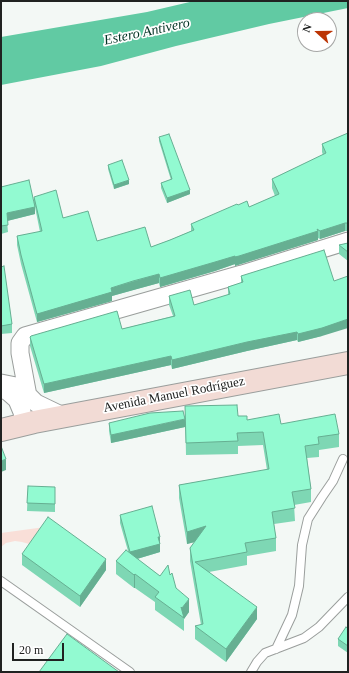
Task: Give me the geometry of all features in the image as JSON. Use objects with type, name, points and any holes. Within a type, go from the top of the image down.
[{"type":"main road","name":"Avenida Manuel Rodríguez","points":[[1,430],[63,416],[348,363]]},
{"type":"street","points":[[28,396],[20,353],[20,343],[25,336],[234,276],[348,241]]},
{"type":"street","points":[[1,384],[16,386],[23,390],[36,403],[63,416]]},
{"type":"street","points":[[1,388],[8,392],[16,400],[22,412],[24,424]]},
{"type":"lane","points":[[276,649],[292,615],[299,586],[302,545],[308,519],[334,481],[343,459]]},
{"type":"lane","points":[[1,581],[130,672]]},
{"type":"lane","points":[[251,672],[265,653],[304,638],[319,627],[348,597]]},
{"type":"shaded area","points":[[45,527],[29,544],[15,541],[6,543],[1,547],[1,533]]},
{"type":"water","name":"Estero Antivero","points":[[194,1],[348,1],[348,8],[328,12],[297,12],[297,18],[176,46],[101,66],[1,85],[1,37],[147,12]]},
{"type":"building","points":[[348,133],[348,223],[320,231],[317,229],[318,231],[239,256],[160,278],[159,274],[133,281],[111,288],[112,292],[37,314],[17,236],[42,231],[34,197],[56,190],[63,218],[88,211],[97,241],[145,227],[151,247],[194,230],[191,224],[237,204],[238,205],[247,201],[249,207],[279,194],[272,179],[326,153],[322,144]]},
{"type":"building","points":[[169,134],[190,190],[167,198],[161,183],[172,179],[159,137]]},
{"type":"building","points":[[122,160],[129,180],[114,185],[108,165]]},
{"type":"building","points":[[29,180],[35,207],[7,213],[8,225],[1,226],[1,187]]},
{"type":"building","points":[[348,243],[348,252],[339,245]]},
{"type":"building","points":[[324,250],[334,281],[348,276],[348,319],[298,334],[297,332],[247,342],[172,360],[171,356],[44,384],[30,337],[31,336],[117,311],[122,329],[175,316],[169,296],[190,290],[194,305],[230,294],[228,287],[243,282],[241,276]]},
{"type":"building","points":[[4,266],[12,324],[1,326],[1,267]]},
{"type":"building","points":[[237,405],[238,416],[247,416],[247,420],[279,414],[281,424],[335,414],[339,434],[318,437],[319,444],[305,446],[311,489],[292,492],[295,508],[272,512],[276,538],[245,543],[247,552],[195,562],[257,607],[226,649],[195,626],[203,624],[190,548],[206,526],[187,532],[179,485],[269,469],[263,432],[237,433],[238,441],[186,443],[185,406]]},
{"type":"building","points":[[183,411],[185,419],[111,435],[109,423],[150,413]]},
{"type":"building","points":[[1,446],[6,459],[1,461]]},
{"type":"building","points":[[28,486],[55,487],[55,504],[27,503]]},
{"type":"building","points":[[152,506],[160,537],[158,537],[160,544],[130,552],[120,515]]},
{"type":"building","points":[[48,517],[106,559],[80,596],[22,554]]},
{"type":"building","points":[[126,550],[160,576],[168,565],[170,575],[172,573],[176,588],[189,599],[182,608],[181,607],[184,618],[155,597],[159,592],[116,561]]},
{"type":"building","points":[[346,627],[348,629],[348,646],[338,639]]},
{"type":"building","points":[[67,634],[119,672],[39,672]]}]
